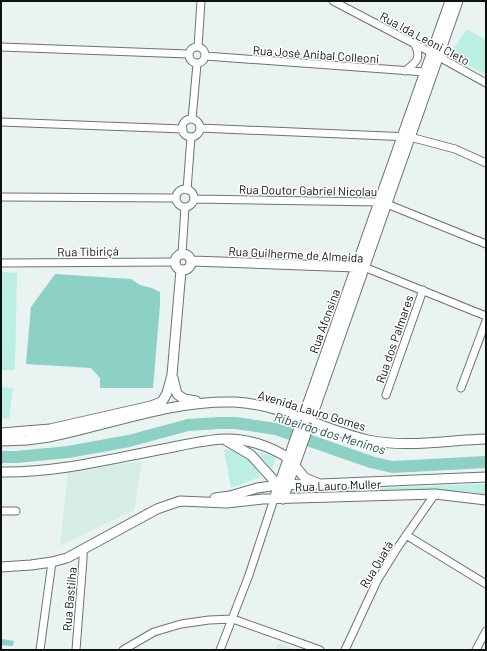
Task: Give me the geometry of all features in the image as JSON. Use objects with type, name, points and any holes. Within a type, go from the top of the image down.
[{"type":"main road","name":"Rua Afonsina","points":[[406,137],[425,72],[435,55],[450,1]]},
{"type":"main road","name":"Rua Afonsina","points":[[283,485],[294,465],[296,449],[360,267],[435,55],[458,1]]},
{"type":"main road","points":[[182,254],[187,255],[192,261],[188,269],[181,270],[176,266],[175,262],[176,257],[182,254]]},
{"type":"main road","name":"Rua Guilherme de Almeida","points":[[192,261],[360,267]]},
{"type":"main road","points":[[1,433],[50,429],[151,406],[161,402],[167,393],[172,375],[181,270]]},
{"type":"main road","name":"Avenida Lauro Gomes","points":[[172,375],[176,392],[179,396],[184,399],[203,403]]},
{"type":"main road","name":"Avenida Lauro Gomes","points":[[1,441],[28,440],[49,437],[162,410],[203,403],[236,402],[248,404],[305,424],[370,440],[400,443],[486,439]]},
{"type":"main road","points":[[1,472],[22,472],[76,466],[189,444],[224,439],[241,440],[266,446],[288,458]]},
{"type":"main road","points":[[224,439],[251,455],[283,485]]},
{"type":"main road","name":"Rua Afonsina","points":[[279,499],[288,458],[296,449]]},
{"type":"main road","points":[[294,465],[305,478],[320,484]]},
{"type":"main road","name":"Rua Lauro Muller","points":[[190,501],[230,496],[256,488],[283,485],[486,477]]},
{"type":"main road","name":"Rua Lauro Muller","points":[[1,567],[31,566],[67,558],[157,509],[180,501],[227,503],[279,499],[435,494],[486,500]]},
{"type":"street","points":[[198,47],[201,1]]},
{"type":"street","name":"Rua Ida Leoni Cleto","points":[[333,1],[414,43],[486,83]]},
{"type":"street","points":[[405,71],[413,65],[418,58],[418,51],[414,43]]},
{"type":"street","points":[[1,47],[188,54]]},
{"type":"street","points":[[198,47],[203,50],[205,56],[203,61],[197,64],[191,62],[188,54],[193,48],[198,47]]},
{"type":"street","name":"Rua José Anibal Colleoni","points":[[205,56],[425,72]]},
{"type":"street","points":[[192,119],[197,64]]},
{"type":"street","points":[[192,119],[199,123],[200,128],[198,134],[191,137],[186,135],[182,129],[186,121],[192,119]]},
{"type":"street","points":[[1,122],[182,129]]},
{"type":"street","points":[[200,128],[406,137],[455,149],[486,163]]},
{"type":"street","points":[[187,190],[191,137]]},
{"type":"street","points":[[187,190],[191,192],[194,199],[190,205],[185,207],[180,206],[176,198],[179,191],[187,190]]},
{"type":"street","points":[[1,197],[176,198]]},
{"type":"street","name":"Rua Doutor Gabriel Nicolau","points":[[194,199],[383,203],[486,244]]},
{"type":"street","points":[[182,254],[185,207]]},
{"type":"street","name":"Rua Tibiriçá","points":[[1,263],[175,262]]},
{"type":"street","name":"Rua Guilherme de Almeida","points":[[360,267],[423,290],[486,316]]},
{"type":"street","name":"Rua dos Palmares","points":[[386,395],[423,290]]},
{"type":"street","points":[[461,388],[486,321]]},
{"type":"street","name":"Rua Quatá","points":[[345,650],[377,581],[435,494]]},
{"type":"street","name":"Rua Afonsina","points":[[220,650],[279,499]]},
{"type":"street","points":[[1,511],[16,511]]},
{"type":"street","points":[[406,536],[486,584]]},
{"type":"street","name":"Rua Bastilha","points":[[76,650],[83,550]]},
{"type":"street","points":[[40,650],[52,562]]},
{"type":"street","points":[[123,650],[154,632],[181,624],[209,620],[233,619],[320,650]]},
{"type":"street","points":[[476,650],[486,631]]},
{"type":"shaded area","points":[[467,29],[486,40],[486,75],[449,55]]},
{"type":"shaded area","points":[[1,272],[17,273],[15,370],[1,370]]},
{"type":"shaded area","points":[[55,274],[131,279],[140,285],[160,292],[153,388],[100,388],[100,378],[91,368],[26,364],[31,307]]},
{"type":"shaded area","points":[[1,387],[13,388],[9,419],[1,418]]},
{"type":"shaded area","points":[[228,449],[247,459],[255,467],[261,477],[231,488],[224,450]]},
{"type":"shaded area","points":[[259,453],[276,457],[272,469]]},
{"type":"shaded area","points":[[142,461],[134,510],[60,546],[68,472]]},
{"type":"shaded area","points":[[486,484],[486,495],[468,492],[439,491],[288,494],[286,491]]},
{"type":"shaded area","points":[[2,639],[14,641],[13,646],[2,645]]},
{"type":"shaded area","points":[[278,643],[296,650],[276,650]]},
{"type":"waterway","name":"Ribeirão dos Meninos","points":[[1,457],[68,452],[129,441],[188,425],[236,423],[276,429],[371,462],[392,467],[486,462]]}]
